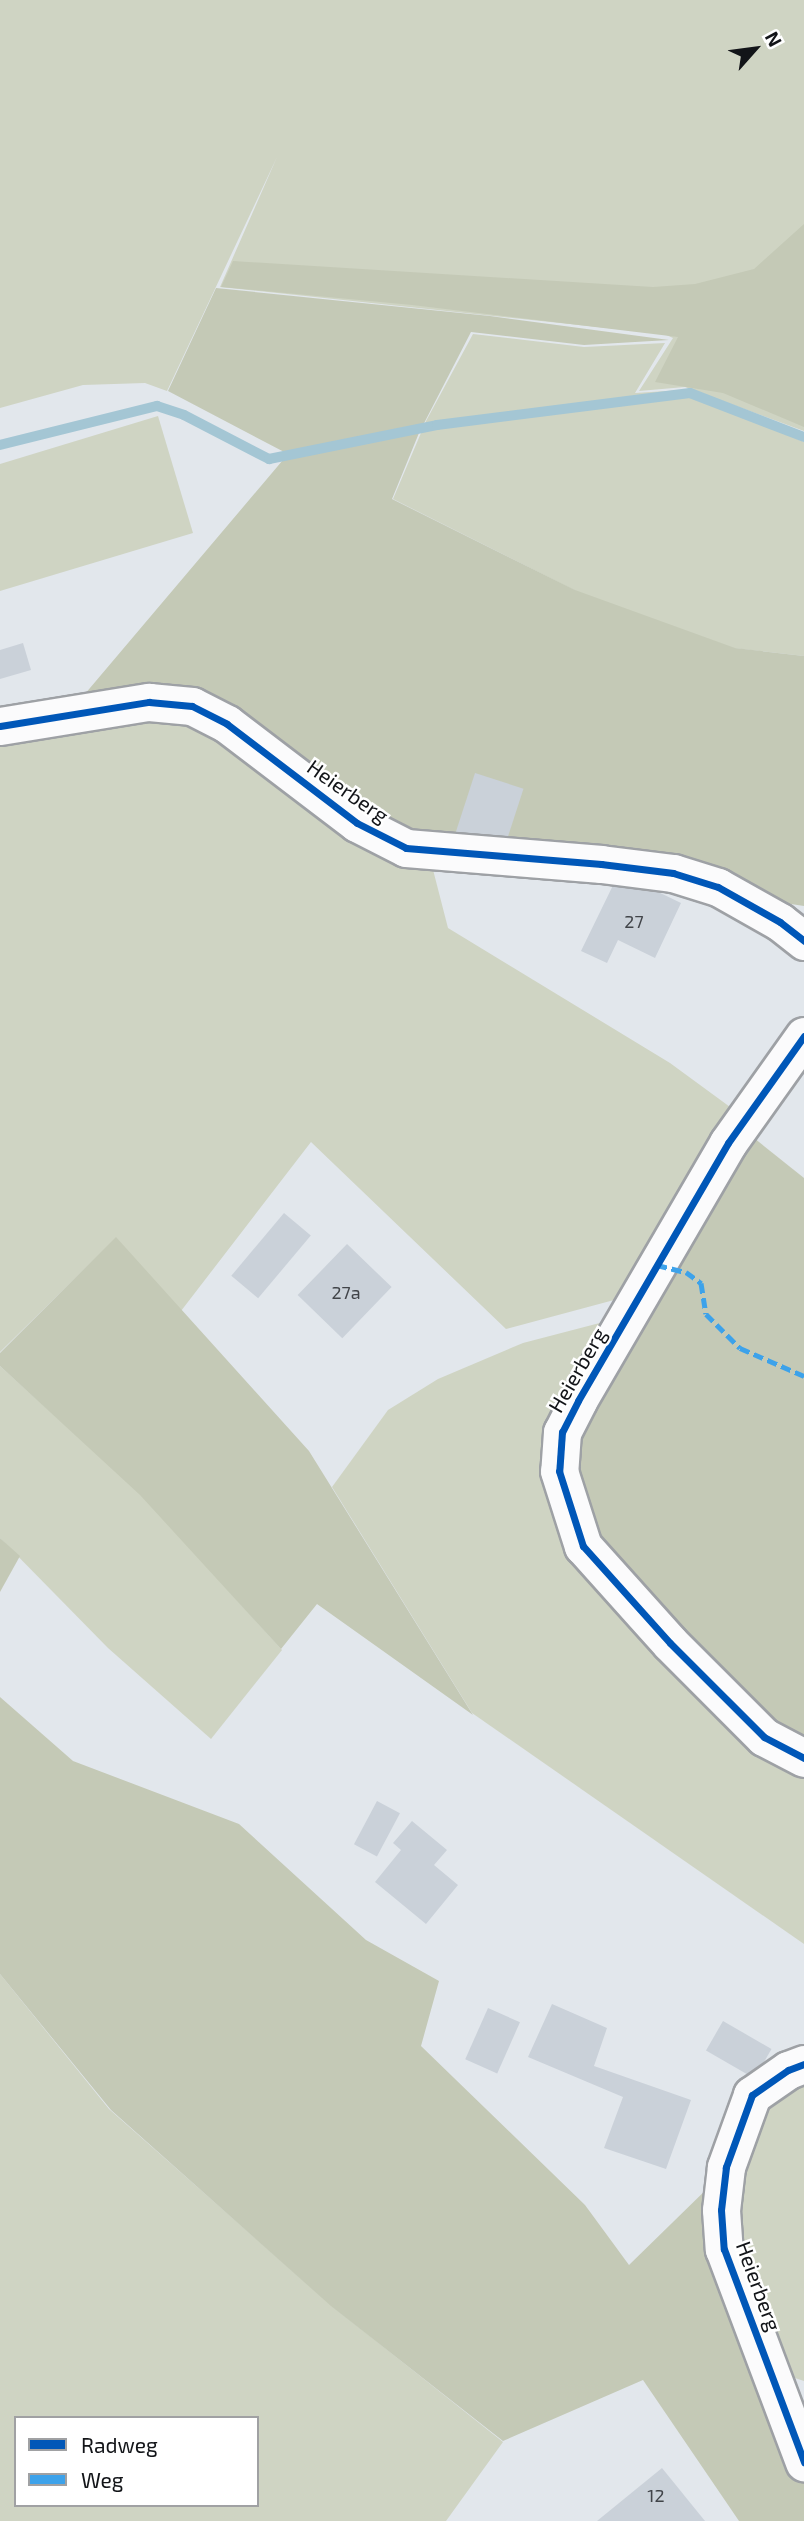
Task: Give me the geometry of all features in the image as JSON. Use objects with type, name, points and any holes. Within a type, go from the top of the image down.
[{"type":"street","name":"Heierberg","points":[[0,726],[149,702],[192,706],[227,724],[356,823],[406,848],[600,864],[673,873],[718,887],[780,922],[804,941]]},
{"type":"street","name":"Heierberg","points":[[804,1036],[728,1143],[578,1401],[562,1432],[559,1471],[583,1546],[670,1643],[764,1737],[804,1758]]},
{"type":"street","name":"Heierberg","points":[[804,2064],[788,2070],[752,2095],[726,2167],[721,2210],[724,2249],[804,2462]]},
{"type":"green space","points":[[0,0],[804,0],[804,431],[685,387],[639,391],[673,338],[664,334],[220,287],[277,157],[167,391],[145,383],[83,385],[0,408]]},
{"type":"green space","points":[[804,224],[804,427],[723,393],[655,382],[678,337],[412,305],[221,287],[233,261],[653,287],[695,284],[754,269]]},
{"type":"green space","points":[[216,288],[490,316],[669,340],[584,345],[471,332],[419,433],[392,499],[575,590],[735,648],[804,656],[804,906],[390,843],[228,718],[159,684],[79,701],[288,454],[168,391]]},
{"type":"green space","points":[[473,334],[584,347],[665,343],[635,393],[683,390],[804,442],[804,656],[733,648],[578,592],[393,499],[426,421]]},
{"type":"green space","points":[[158,416],[193,533],[0,591],[0,464]]},
{"type":"green space","points":[[166,705],[430,858],[448,928],[670,1063],[741,1115],[633,1286],[614,1300],[506,1329],[311,1142],[181,1311],[116,1238],[0,1352],[0,744]]},
{"type":"green space","points":[[744,1130],[804,1178],[804,1753],[588,1543],[564,1451]]},
{"type":"green space","points":[[116,1237],[309,1451],[473,1715],[317,1604],[281,1649],[140,1495],[0,1366],[0,1353]]},
{"type":"green space","points":[[615,1319],[804,1763],[804,1944],[472,1713],[332,1487],[388,1410],[438,1379],[523,1343]]},
{"type":"green space","points":[[0,1366],[142,1495],[282,1650],[211,1739],[108,1648],[0,1538]]},
{"type":"green space","points":[[0,1538],[20,1556],[0,1592]]},
{"type":"green space","points":[[0,1697],[73,1761],[239,1824],[366,1940],[439,1981],[421,2046],[585,2205],[629,2265],[715,2181],[804,2464],[804,2521],[739,2521],[643,2380],[503,2441],[331,2306],[111,2110],[0,1974]]},
{"type":"green space","points":[[0,1974],[109,2109],[332,2306],[503,2442],[446,2521],[0,2521]]},
{"type":"green space","points":[[804,2074],[804,2381],[780,2373],[727,2216],[754,2120],[791,2081]]},
{"type":"building","points":[[23,643],[31,670],[0,679],[0,650]]},
{"type":"building","points":[[475,773],[524,789],[504,848],[456,832]]},
{"type":"building","points":[[619,873],[681,903],[655,958],[618,940],[607,963],[581,951]]},
{"type":"building","points":[[284,1213],[311,1235],[258,1298],[231,1276]]},
{"type":"building","points":[[347,1244],[392,1287],[342,1338],[298,1295]]},
{"type":"building","points":[[377,1801],[400,1813],[377,1856],[354,1844]]},
{"type":"building","points":[[412,1821],[447,1850],[434,1865],[458,1885],[426,1924],[375,1882],[401,1850],[393,1843]]},
{"type":"building","points":[[552,2004],[607,2028],[594,2066],[691,2100],[666,2169],[604,2148],[623,2097],[528,2057]]},
{"type":"building","points":[[488,2008],[520,2022],[497,2073],[465,2059]]},
{"type":"building","points":[[723,2021],[771,2049],[754,2078],[706,2050]]},
{"type":"building","points":[[662,2468],[705,2521],[597,2521]]},
{"type":"waterway","points":[[0,445],[157,406],[184,415],[269,459],[437,425],[690,393],[804,437]]},
{"type":"marked path","points":[[657,1265],[686,1272],[701,1283],[706,1314],[740,1348],[804,1376]]},
{"type":"cycle path","points":[[0,726],[149,702],[192,706],[227,724],[357,823],[406,848],[601,864],[673,873],[718,887],[780,922],[804,941]]},
{"type":"cycle path","points":[[804,1036],[728,1143],[578,1401],[562,1432],[559,1471],[583,1546],[670,1643],[764,1737],[804,1758]]},
{"type":"cycle path","points":[[804,2064],[788,2070],[752,2095],[726,2167],[721,2210],[724,2249],[804,2462]]}]
